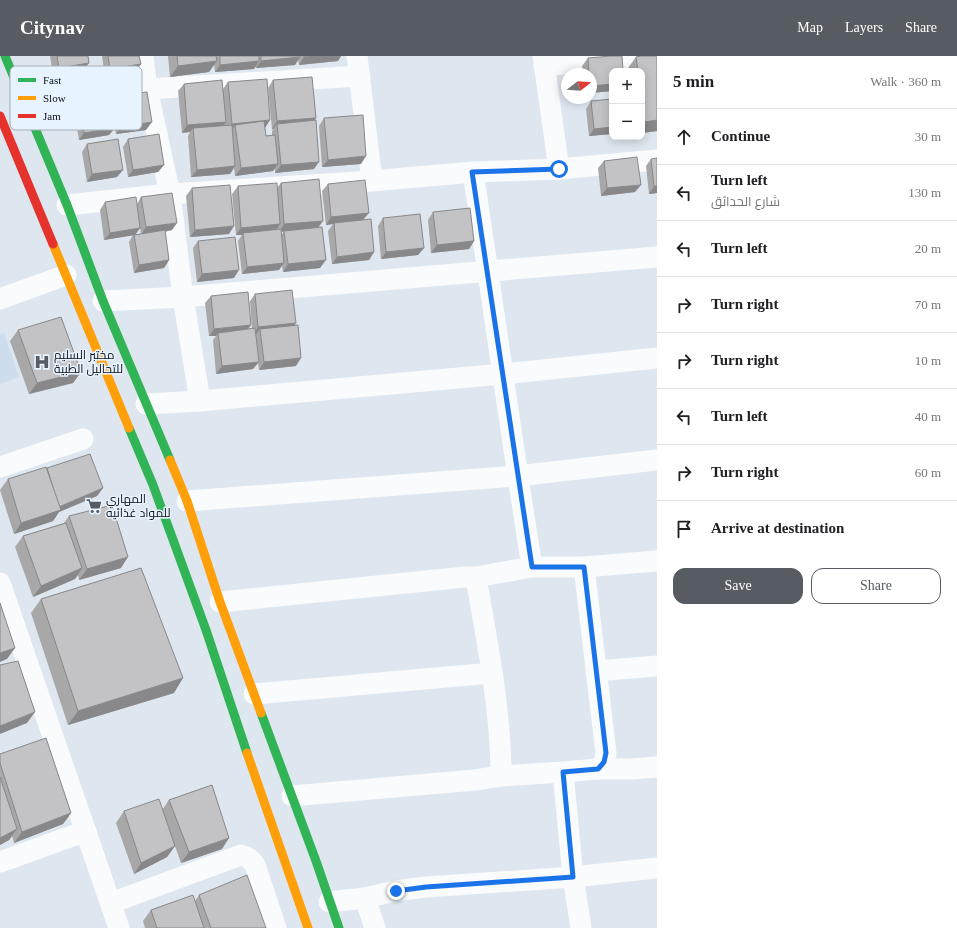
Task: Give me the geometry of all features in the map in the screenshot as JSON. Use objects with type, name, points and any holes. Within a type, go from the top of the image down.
[{"type":"main road","points":[[5,56],[10,68]]},
{"type":"main road","points":[[0,116],[153,485],[221,672],[242,740],[308,928]]},
{"type":"main road","points":[[36,130],[103,301],[187,501],[220,602],[316,861],[338,928]]},
{"type":"street","points":[[143,56],[147,89],[170,194],[183,297],[200,401]]},
{"type":"street","points":[[559,169],[543,61],[641,56]]},
{"type":"street","points":[[142,90],[359,66],[372,181]]},
{"type":"street","points":[[66,205],[170,194],[372,181],[472,172],[559,169],[657,160]]},
{"type":"street","points":[[472,172],[532,567]]},
{"type":"street","points":[[103,301],[183,297],[488,272],[657,256]]},
{"type":"street","points":[[0,299],[66,275]]},
{"type":"street","points":[[146,404],[200,401],[503,374],[657,358]]},
{"type":"street","points":[[0,467],[84,439]]},
{"type":"street","points":[[187,501],[517,476],[657,460]]},
{"type":"street","points":[[220,602],[476,577],[532,567],[584,567],[657,561]]},
{"type":"street","points":[[584,567],[606,746],[604,762],[598,769]]},
{"type":"street","points":[[476,577],[492,673],[501,750],[501,776]]},
{"type":"street","points":[[0,583],[119,928]]},
{"type":"street","points":[[596,671],[657,666]]},
{"type":"street","points":[[254,694],[492,673]]},
{"type":"street","points":[[292,796],[475,780],[501,776],[598,769],[657,767]]},
{"type":"street","points":[[563,772],[573,877],[581,928]]},
{"type":"street","points":[[0,862],[86,831]]},
{"type":"street","points":[[111,903],[241,856],[251,860],[255,865],[276,928]]},
{"type":"street","points":[[329,902],[365,898],[396,891],[426,887],[573,877],[657,868]]},
{"type":"street","points":[[365,898],[375,928]]},
{"type":"shaded area","points":[[4,333],[19,377],[0,384],[0,334]]},
{"type":"building","points":[[57,56],[88,56],[89,63],[71,66],[59,66]]},
{"type":"building","points":[[108,56],[139,56],[141,64],[129,66],[110,66]]},
{"type":"building","points":[[177,56],[216,56],[217,61],[178,66]]},
{"type":"building","points":[[220,56],[259,56],[259,61],[220,65]]},
{"type":"building","points":[[261,56],[300,56],[300,57],[261,61]]},
{"type":"building","points":[[622,56],[623,68],[609,68],[609,84],[597,85],[597,68],[589,68],[588,58]]},
{"type":"building","points":[[657,56],[657,120],[645,122],[645,68],[638,68],[636,57]]},
{"type":"building","points":[[312,77],[316,118],[277,121],[273,80]]},
{"type":"building","points":[[267,79],[270,120],[232,124],[228,82]]},
{"type":"building","points":[[222,80],[226,122],[187,125],[184,84]]},
{"type":"building","points":[[147,92],[152,122],[142,124],[142,93]]},
{"type":"building","points":[[609,99],[609,127],[594,129],[591,104],[597,104],[597,100]]},
{"type":"building","points":[[363,115],[366,156],[328,160],[324,118]]},
{"type":"building","points":[[316,120],[319,162],[281,165],[277,124]]},
{"type":"building","points":[[264,121],[266,136],[275,135],[278,164],[241,168],[235,125]]},
{"type":"building","points":[[232,125],[235,166],[197,170],[193,128]]},
{"type":"building","points":[[84,130],[103,130],[84,133]]},
{"type":"building","points":[[159,134],[164,165],[133,170],[128,139]]},
{"type":"building","points":[[118,139],[123,170],[92,174],[87,144]]},
{"type":"building","points":[[637,157],[641,185],[607,188],[604,161]]},
{"type":"building","points":[[657,158],[657,186],[654,186],[651,159]]},
{"type":"building","points":[[319,179],[323,221],[284,224],[281,183]]},
{"type":"building","points":[[365,180],[369,213],[331,217],[328,184]]},
{"type":"building","points":[[277,183],[280,224],[241,228],[238,186]]},
{"type":"building","points":[[230,185],[234,226],[195,230],[192,188]]},
{"type":"building","points":[[172,193],[177,223],[146,227],[141,197]]},
{"type":"building","points":[[136,197],[140,228],[110,233],[105,202]]},
{"type":"building","points":[[470,208],[474,241],[437,245],[433,212]]},
{"type":"building","points":[[420,214],[424,248],[386,252],[383,218]]},
{"type":"building","points":[[371,219],[374,252],[337,257],[334,223]]},
{"type":"building","points":[[322,227],[326,260],[288,264],[284,231]]},
{"type":"building","points":[[281,229],[284,263],[247,267],[243,233]]},
{"type":"building","points":[[165,230],[169,260],[139,265],[134,235]]},
{"type":"building","points":[[235,237],[239,270],[202,274],[198,241]]},
{"type":"building","points":[[292,290],[296,323],[258,327],[255,294]]},
{"type":"building","points":[[248,292],[251,325],[214,329],[211,296]]},
{"type":"building","name":"مختبر السليم للتحاليل الطبية","points":[[61,317],[81,372],[37,383],[18,330]]},
{"type":"building","points":[[298,325],[301,358],[264,362],[260,329]]},
{"type":"building","points":[[255,328],[259,362],[222,366],[218,333]]},
{"type":"building","points":[[90,454],[103,488],[59,507],[47,468]]},
{"type":"building","points":[[46,467],[61,510],[21,523],[8,479]]},
{"type":"building","points":[[112,505],[128,557],[87,569],[69,516]]},
{"type":"building","points":[[66,523],[82,568],[41,586],[23,536]]},
{"type":"building","points":[[141,568],[183,678],[78,711],[41,599]]},
{"type":"building","points":[[0,603],[15,648],[0,653]]},
{"type":"building","points":[[18,661],[35,712],[0,726],[0,665]]},
{"type":"building","points":[[46,738],[71,813],[22,832],[0,763],[0,754]]},
{"type":"building","points":[[0,777],[17,829],[0,838]]},
{"type":"building","points":[[212,785],[229,838],[189,852],[169,800]]},
{"type":"building","points":[[159,799],[175,846],[141,863],[124,811]]},
{"type":"building","points":[[247,875],[266,928],[211,928],[199,895]]},
{"type":"building","points":[[193,895],[204,928],[157,928],[151,910]]},
{"type":"traffic: fast","points":[[5,56],[10,68]]},
{"type":"traffic: fast","points":[[36,130],[67,205],[103,301],[170,460]]},
{"type":"traffic: fast","points":[[129,428],[153,485],[206,630],[247,753]]},
{"type":"traffic: fast","points":[[261,713],[316,861],[339,928]]},
{"type":"traffic: slow","points":[[53,244],[129,428]]},
{"type":"traffic: slow","points":[[170,460],[187,501],[220,602],[261,713]]},
{"type":"traffic: slow","points":[[247,753],[308,928]]},
{"type":"traffic: jam","points":[[0,116],[53,244]]},
{"type":"place","name":"مختبر السليم للتحاليل الطبية","points":[[42,362]]},
{"type":"place","name":"المهاري للمواد غذائيه","points":[[94,506]]},
{"type":"route","points":[[396,891],[426,887],[573,877],[563,772],[598,769],[604,762],[606,746],[584,567],[532,567],[472,172],[559,169]]}]
